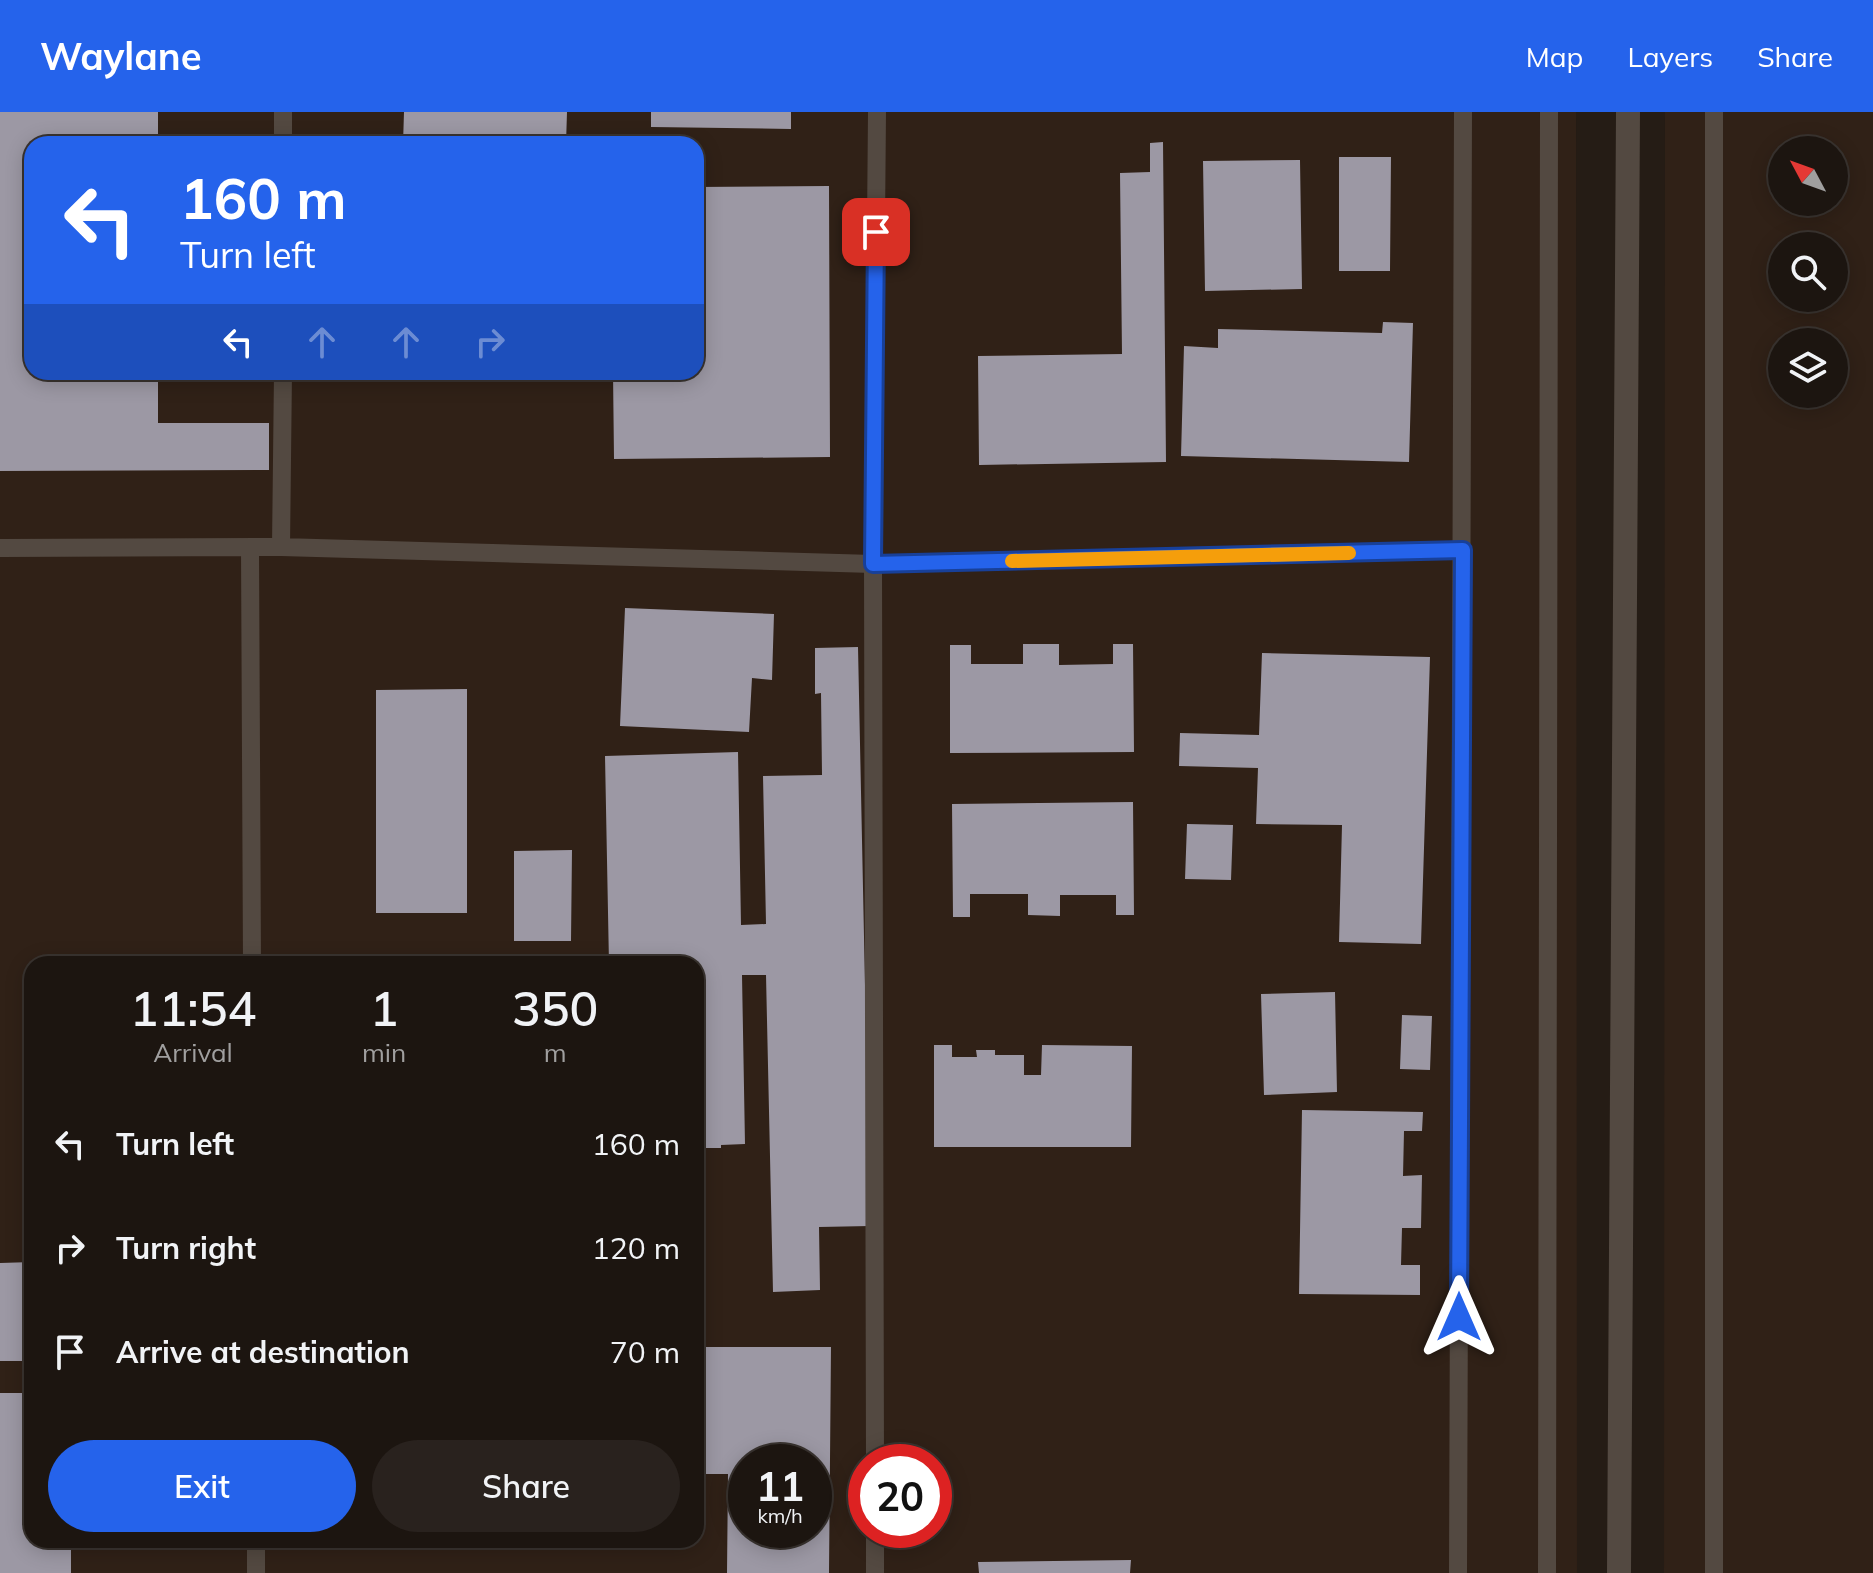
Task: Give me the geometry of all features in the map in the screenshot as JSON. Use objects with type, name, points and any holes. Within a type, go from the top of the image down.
[{"type":"street","points":[[1619,1573],[1628,112]]},
{"type":"lane","points":[[283,112],[283,136]]},
{"type":"lane","points":[[875,1444],[873,564],[877,112]]},
{"type":"lane","points":[[1458,1573],[1463,112]]},
{"type":"lane","points":[[1547,1573],[1549,112]]},
{"type":"lane","points":[[1714,112],[1714,1573]]},
{"type":"lane","points":[[281,547],[283,380]]},
{"type":"lane","points":[[0,548],[281,547],[873,564],[1463,550]]},
{"type":"lane","points":[[250,548],[252,956]]},
{"type":"lane","points":[[256,1548],[256,1573]]},
{"type":"lane","points":[[875,1548],[875,1573]]},
{"type":"shaded area","points":[[0,112],[1576,112],[1577,1573],[0,1573]]},
{"type":"shaded area","points":[[1665,112],[1873,112],[1873,1573],[1664,1573]]},
{"type":"building","points":[[0,112],[158,112],[158,136],[24,136],[24,380],[158,380],[158,423],[269,423],[269,470],[0,471]]},
{"type":"building","points":[[404,112],[567,112],[566,136],[403,136]]},
{"type":"building","points":[[651,112],[791,112],[791,129],[651,127]]},
{"type":"building","points":[[1163,142],[1166,462],[979,465],[978,356],[1122,354],[1120,173],[1150,172],[1150,143]]},
{"type":"building","points":[[1339,157],[1391,157],[1390,271],[1339,271]]},
{"type":"building","points":[[1300,160],[1302,289],[1205,291],[1203,161]]},
{"type":"building","points":[[829,186],[830,457],[614,459],[613,380],[704,380],[704,187]]},
{"type":"building","points":[[1383,322],[1413,323],[1409,462],[1181,456],[1184,346],[1218,348],[1218,329],[1382,333]]},
{"type":"building","points":[[625,608],[774,614],[772,680],[752,678],[749,732],[620,726]]},
{"type":"building","points":[[1023,644],[1059,644],[1059,665],[1113,664],[1113,644],[1133,644],[1134,752],[950,753],[950,645],[971,645],[971,664],[1023,664]]},
{"type":"building","points":[[858,647],[870,1226],[819,1227],[820,1290],[773,1292],[766,975],[742,975],[745,1144],[704,1148],[704,956],[609,956],[605,756],[738,752],[741,925],[766,924],[763,776],[822,775],[821,693],[815,694],[815,648]]},
{"type":"building","points":[[1262,653],[1430,657],[1421,944],[1339,942],[1342,825],[1256,824],[1258,768],[1179,766],[1180,733],[1259,735]]},
{"type":"building","points":[[467,689],[467,913],[376,913],[376,690]]},
{"type":"building","points":[[1133,802],[1134,915],[1116,915],[1116,895],[1060,895],[1060,916],[1028,915],[1028,894],[970,894],[970,917],[953,917],[952,804]]},
{"type":"building","points":[[1187,824],[1233,825],[1231,880],[1185,879]]},
{"type":"building","points":[[572,850],[571,941],[514,941],[514,851]]},
{"type":"building","points":[[1335,992],[1337,1092],[1264,1095],[1261,994]]},
{"type":"building","points":[[1402,1015],[1432,1016],[1430,1070],[1400,1069]]},
{"type":"building","points":[[934,1045],[952,1045],[952,1057],[977,1057],[976,1050],[995,1050],[995,1055],[1024,1055],[1024,1075],[1041,1075],[1042,1045],[1132,1046],[1131,1147],[934,1147]]},
{"type":"building","points":[[1302,1110],[1423,1112],[1422,1131],[1404,1131],[1403,1176],[1422,1175],[1421,1228],[1402,1228],[1401,1265],[1420,1265],[1420,1295],[1299,1294]]},
{"type":"building","points":[[704,1197],[706,1296],[704,1296]]},
{"type":"building","points":[[24,1262],[24,1361],[0,1361],[0,1263]]},
{"type":"building","points":[[704,1347],[831,1347],[830,1444],[728,1444],[728,1474],[704,1474]]},
{"type":"building","points":[[0,1393],[24,1393],[24,1548],[71,1548],[71,1573],[0,1573]]},
{"type":"building","points":[[728,1474],[728,1548],[829,1548],[829,1573],[727,1573]]},
{"type":"building","points":[[1131,1560],[1130,1573],[979,1573],[978,1562]]},
{"type":"slow traffic","points":[[1012,561],[1349,553]]},
{"type":"route","points":[[876,232],[873,564],[1463,550],[1459,1317]]}]
